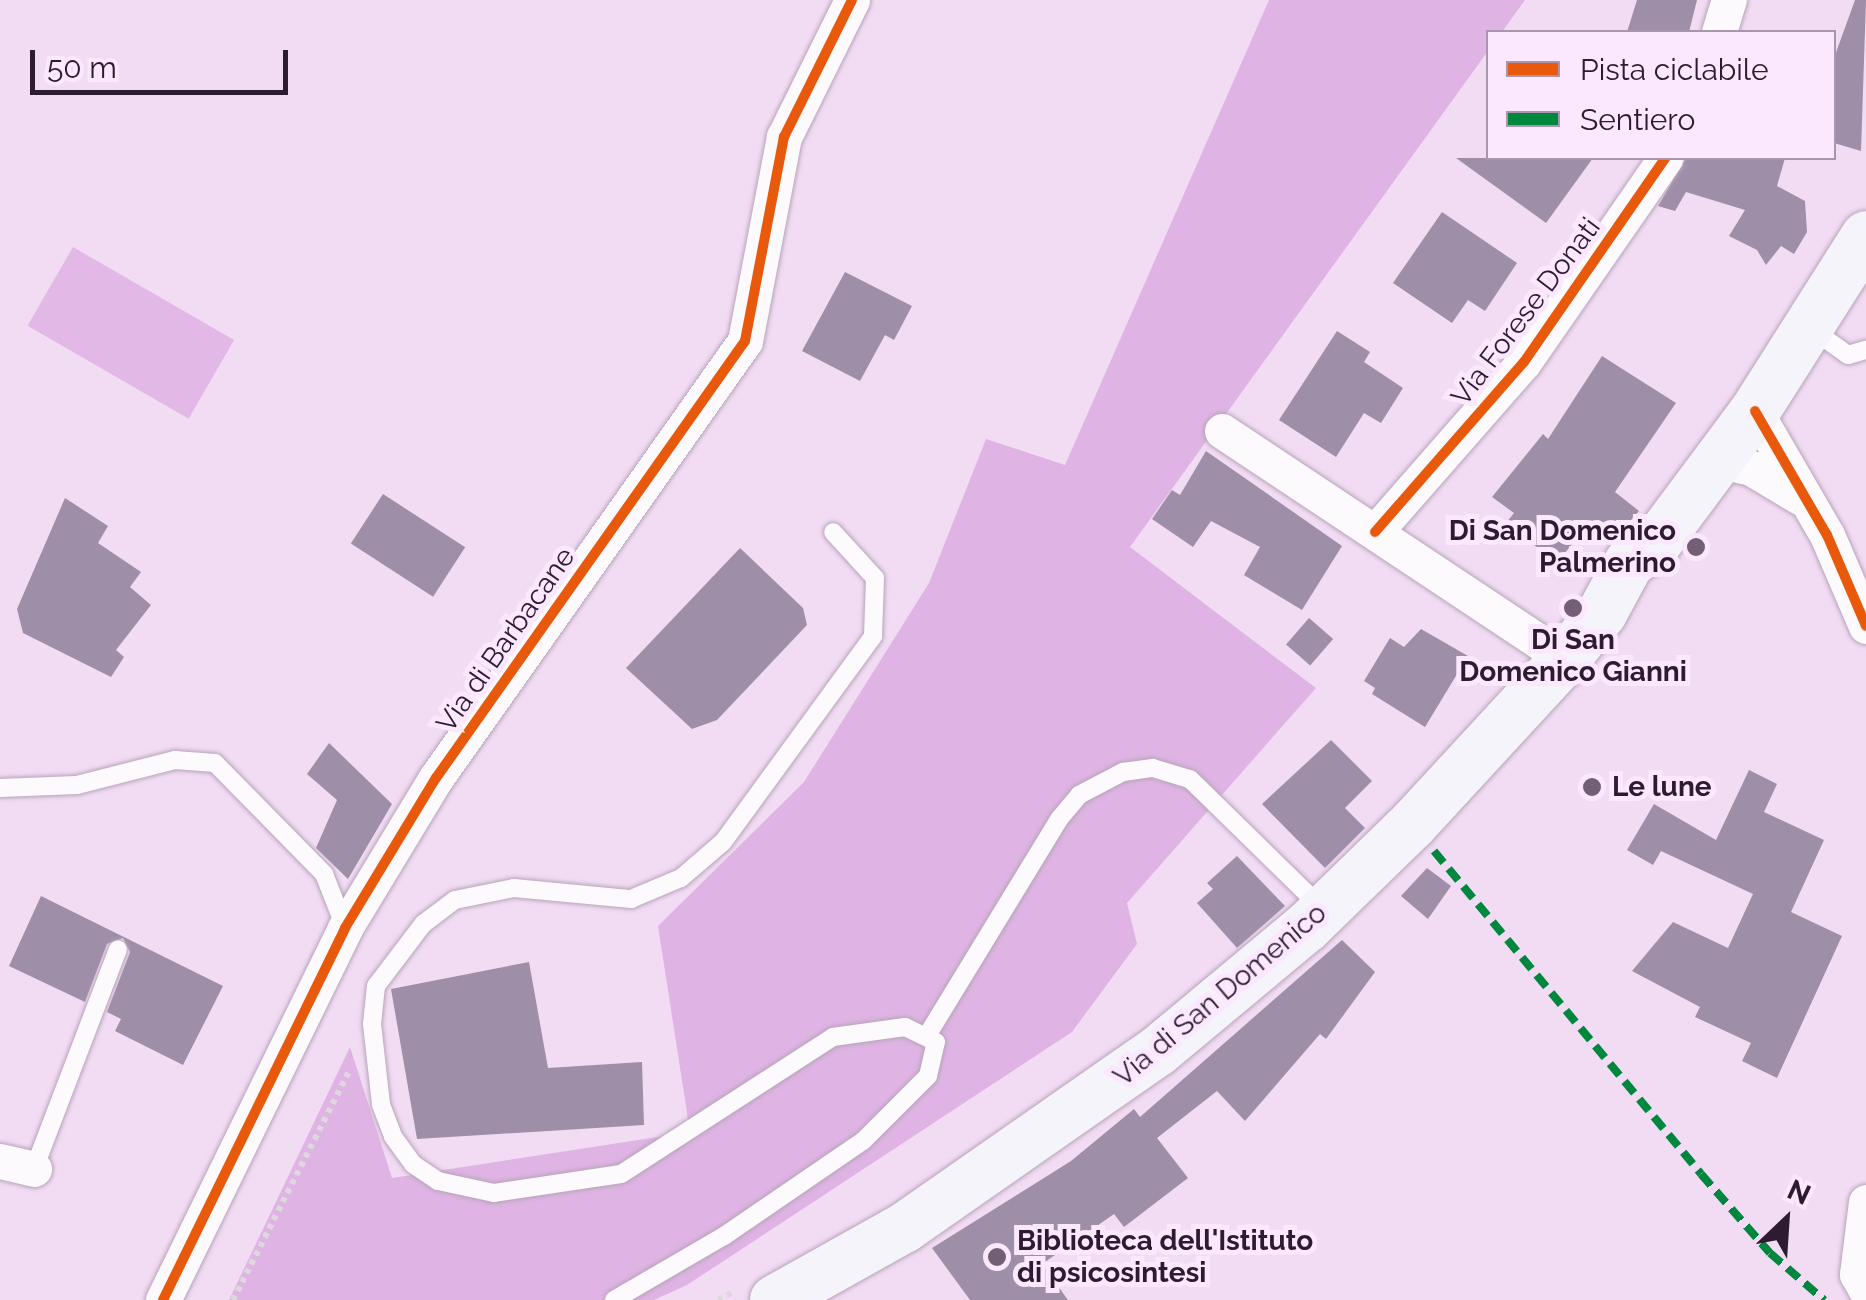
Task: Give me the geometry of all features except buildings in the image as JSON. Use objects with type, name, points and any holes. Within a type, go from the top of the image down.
[{"type":"main road","name":"Via di San Domenico","points":[[762,1292],[1009,1160],[1158,1051],[1324,910],[1494,740],[1602,613],[1627,601],[1645,578],[1655,545],[1755,411],[1866,236]]},
{"type":"street","name":"Via di Barbacane","points":[[163,1300],[345,928],[436,778],[745,341],[784,138],[852,0]]},
{"type":"street","points":[[1720,30],[1729,0]]},
{"type":"street","name":"Via Forese Donati","points":[[1375,532],[1524,362],[1664,160]]},
{"type":"street","points":[[1755,411],[1810,505],[1866,626]]},
{"type":"street","points":[[1222,431],[1565,659]]},
{"type":"street","points":[[1719,462],[1761,473],[1810,505]]},
{"type":"street","points":[[1866,1202],[1857,1274],[1866,1290]]},
{"type":"lane","points":[[1809,327],[1848,355],[1866,350]]},
{"type":"lane","points":[[614,1300],[724,1236],[863,1141],[928,1076],[938,1051],[928,1034],[887,1026],[833,1037],[621,1174],[494,1193],[438,1180],[413,1164],[393,1136],[382,1104],[372,1024],[383,975],[423,924],[455,900],[514,888],[631,899],[681,878],[723,842],[873,636],[875,578],[833,532]]},
{"type":"lane","points":[[0,788],[77,785],[175,760],[215,763],[324,874],[345,928]]},
{"type":"lane","points":[[928,1034],[1060,818],[1079,795],[1123,772],[1152,768],[1190,778],[1324,910]]},
{"type":"lane","points":[[17,1165],[118,949]]},
{"type":"path","points":[[233,1300],[372,1024]]},
{"type":"path","points":[[718,1300],[762,1292]]},
{"type":"shaded area","points":[[1269,0],[1525,0],[1503,30],[1486,30],[1486,54],[1130,547],[1316,688],[1127,903],[1137,944],[1072,1032],[687,1285],[654,1300],[229,1300],[350,1047],[392,1178],[690,1132],[658,926],[804,782],[929,583],[986,439],[1065,465]]},
{"type":"shaded area","points":[[73,247],[234,340],[189,419],[28,326]]},
{"type":"marked path","points":[[1434,851],[1701,1174],[1770,1253],[1824,1300]]},
{"type":"cycle path","points":[[163,1300],[345,928],[436,778],[745,341],[784,137],[852,0]]},
{"type":"cycle path","points":[[1375,532],[1524,362],[1664,160]]},
{"type":"cycle path","points":[[1755,411],[1827,535],[1866,626]]},
{"type":"place","name":"Di San Domenico Palmerino","points":[[1696,547]]},
{"type":"place","name":"Di San Domenico Gianni","points":[[1573,608]]},
{"type":"place","name":"Le lune","points":[[1592,787]]},
{"type":"place","name":"Biblioteca dell'Istituto di psicosintesi","points":[[997,1257]]}]
